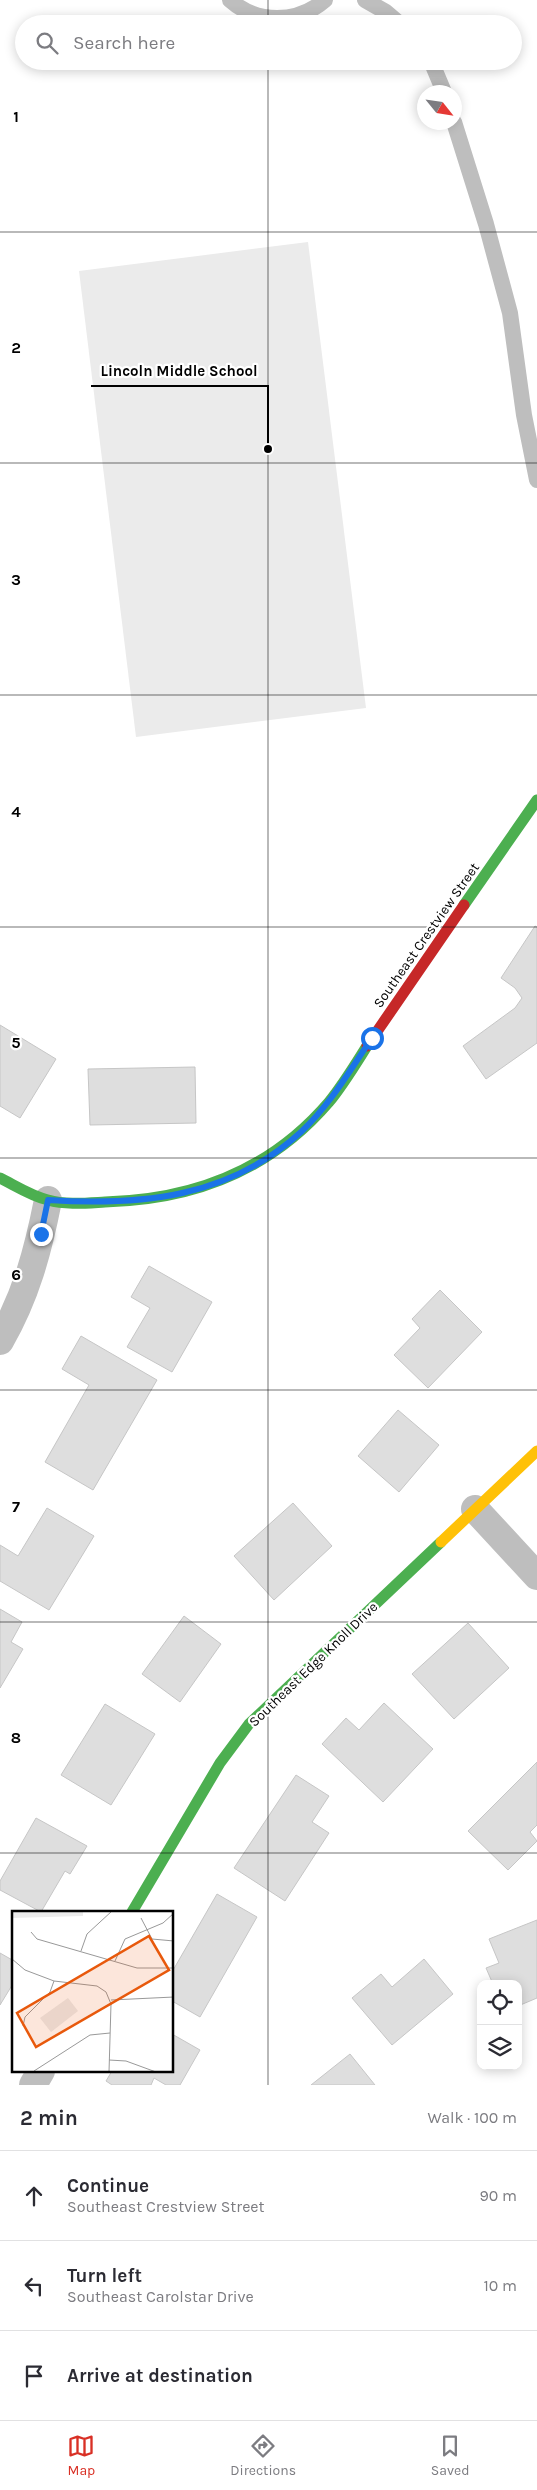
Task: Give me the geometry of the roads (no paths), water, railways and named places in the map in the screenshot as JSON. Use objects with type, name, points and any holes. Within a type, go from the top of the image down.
[{"type":"street","name":"Southeast Crestview Street","points":[[48,1200],[133,1201],[170,1197],[205,1189],[239,1174],[269,1156],[301,1132],[329,1102],[537,800]]},
{"type":"street","points":[[0,1178],[48,1200],[38,1250],[17,1311],[0,1341]]},
{"type":"street","name":"Southeast Edge Knoll Drive","points":[[133,1911],[220,1763],[249,1724],[537,1451]]},
{"type":"street","points":[[475,1509],[537,1576]]},
{"type":"street","points":[[33,2085],[40,2072]]},
{"type":"lane","points":[[230,0],[239,8],[255,15]]},
{"type":"lane","points":[[300,15],[325,0]]},
{"type":"lane","points":[[365,0],[390,15]]},
{"type":"lane","points":[[435,70],[441,85]]},
{"type":"lane","points":[[457,130],[486,224],[510,313],[524,415],[537,480]]},
{"type":"place","name":"Lincoln Middle School","points":[[268,449]]}]
